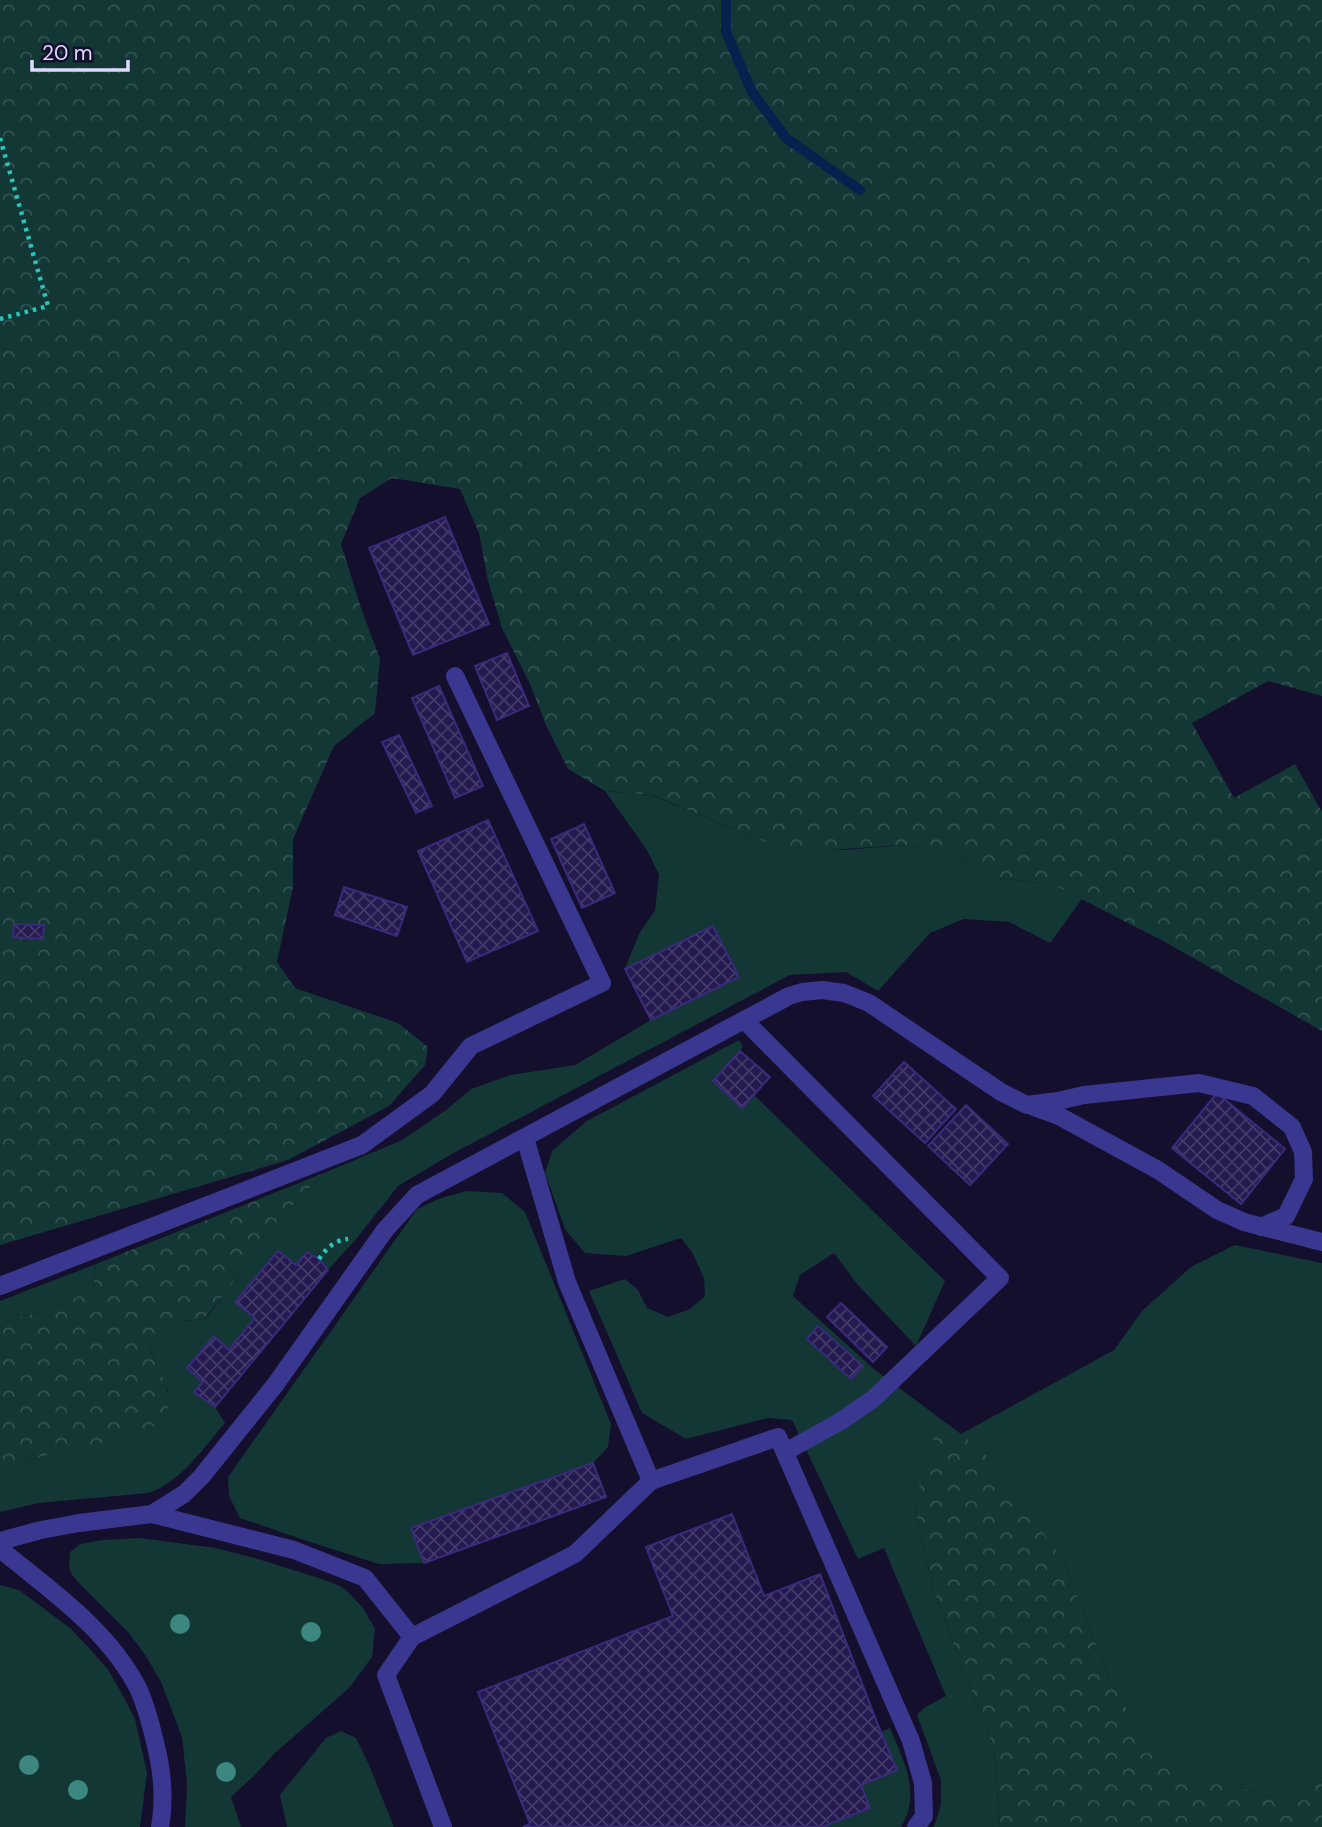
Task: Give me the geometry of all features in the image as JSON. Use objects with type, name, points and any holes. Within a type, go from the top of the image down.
[{"type":"street","points":[[0,1286],[362,1145],[432,1094],[471,1046],[602,983],[455,676]]},
{"type":"street","points":[[152,1514],[184,1494],[202,1476],[275,1385],[385,1230],[417,1195],[789,996],[802,992],[822,990],[844,993],[869,1003],[1001,1092],[1059,1116],[1158,1170],[1217,1210],[1244,1222],[1322,1242]]},
{"type":"street","points":[[744,1020],[1000,1278],[873,1399],[841,1421],[785,1452]]},
{"type":"street","points":[[1027,1105],[1084,1095],[1199,1083],[1253,1096],[1292,1128],[1303,1152],[1304,1180],[1286,1216],[1261,1227]]},
{"type":"street","points":[[525,1138],[567,1282],[651,1481]]},
{"type":"street","points":[[443,1827],[386,1675],[412,1637],[575,1554],[651,1481],[778,1437],[911,1741],[923,1783],[924,1816],[916,1827]]},
{"type":"street","points":[[0,1541],[79,1523],[152,1514],[294,1550],[365,1578],[412,1637]]},
{"type":"street","points":[[0,1549],[81,1616],[116,1655],[139,1691],[151,1725],[162,1771],[160,1827]]},
{"type":"path","points":[[0,138],[48,306],[0,319]]},
{"type":"green space","points":[[0,0],[1322,0],[1322,696],[1268,681],[1192,723],[1234,798],[1295,764],[1322,812],[1322,1031],[1165,942],[1052,884],[994,878],[956,854],[904,845],[798,852],[772,845],[652,795],[605,791],[568,769],[502,628],[488,581],[479,533],[460,489],[392,478],[360,498],[341,544],[380,659],[375,713],[334,746],[293,839],[293,887],[277,962],[295,988],[398,1023],[428,1047],[425,1065],[389,1106],[288,1160],[0,1245]]},
{"type":"green space","points":[[605,791],[651,795],[772,845],[844,850],[904,845],[956,854],[994,878],[1052,884],[1082,899],[1050,943],[1009,922],[964,919],[930,933],[878,991],[846,972],[790,975],[450,1155],[398,1186],[328,1270],[319,1259],[307,1252],[296,1265],[278,1251],[236,1302],[255,1318],[229,1350],[214,1336],[187,1368],[203,1382],[195,1392],[215,1407],[225,1423],[181,1473],[148,1493],[39,1503],[0,1512],[0,1471],[48,1454],[136,1434],[168,1392],[150,1349],[159,1332],[171,1324],[205,1319],[229,1289],[254,1246],[324,1173],[402,1140],[471,1089],[511,1075],[575,1065],[651,1020],[738,977],[713,926],[625,969],[639,934],[655,910],[659,875],[647,850]]},
{"type":"green space","points":[[739,1040],[743,1047],[713,1082],[742,1108],[754,1095],[945,1281],[916,1346],[857,1284],[834,1253],[800,1275],[793,1296],[875,1370],[961,1434],[1114,1350],[1143,1310],[1191,1267],[1235,1245],[1322,1263],[1322,1782],[1276,1798],[1162,1769],[1110,1681],[1064,1561],[914,1504],[934,1593],[994,1749],[1000,1827],[934,1827],[941,1804],[941,1780],[917,1715],[946,1696],[884,1548],[858,1559],[792,1420],[768,1418],[686,1439],[642,1413],[589,1291],[625,1279],[638,1290],[647,1308],[668,1317],[690,1309],[705,1296],[704,1278],[692,1252],[681,1238],[626,1256],[585,1253],[565,1229],[545,1173],[552,1151],[587,1121]]},
{"type":"green space","points":[[324,1173],[254,1246],[229,1289],[204,1319],[171,1324],[159,1332],[150,1350],[168,1396],[168,1410],[162,1420],[134,1435],[45,1456],[0,1471],[0,1326],[14,1318],[59,1305],[93,1287],[96,1264]]},
{"type":"green space","points":[[467,1191],[502,1193],[525,1212],[611,1424],[608,1447],[593,1463],[412,1528],[424,1563],[379,1564],[240,1518],[229,1496],[228,1477],[417,1209],[441,1198]]},
{"type":"green space","points":[[96,1264],[93,1287],[59,1305],[14,1318],[0,1326],[0,1301]]},
{"type":"green space","points":[[946,1432],[961,1434],[984,1453],[1064,1561],[1110,1681],[1162,1768],[1276,1798],[1322,1782],[1322,1827],[1000,1827],[994,1749],[934,1593],[914,1504],[934,1437]]},
{"type":"green space","points":[[140,1538],[216,1548],[322,1579],[342,1587],[349,1593],[363,1608],[375,1629],[372,1657],[349,1688],[275,1753],[231,1797],[241,1827],[185,1827],[187,1784],[182,1737],[161,1682],[128,1632],[79,1583],[69,1567],[70,1552],[80,1544]]},
{"type":"green space","points":[[0,1585],[19,1590],[70,1628],[109,1671],[135,1719],[147,1773],[140,1827],[0,1827]]},
{"type":"green space","points":[[890,1728],[905,1764],[910,1789],[910,1802],[901,1827],[822,1827],[861,1785],[897,1770],[881,1732]]},
{"type":"green space","points":[[341,1731],[356,1738],[394,1827],[287,1827],[280,1795],[326,1738]]},
{"type":"building","points":[[445,517],[489,624],[413,655],[369,548]]},
{"type":"building","points":[[507,653],[529,706],[497,720],[475,666]]},
{"type":"building","points":[[439,686],[483,786],[455,798],[412,698]]},
{"type":"building","points":[[399,735],[432,806],[416,813],[382,742]]},
{"type":"building","points":[[488,820],[538,931],[467,962],[418,851]]},
{"type":"building","points":[[584,824],[615,893],[582,908],[551,839]]},
{"type":"building","points":[[344,887],[407,907],[397,936],[335,915]]},
{"type":"building","points":[[14,924],[44,925],[43,939],[13,937]]},
{"type":"building","points":[[713,926],[739,977],[651,1020],[625,969]]},
{"type":"building","points":[[740,1051],[770,1077],[742,1108],[713,1081]]},
{"type":"building","points":[[904,1062],[956,1109],[925,1143],[873,1096]]},
{"type":"building","points":[[1217,1093],[1285,1149],[1241,1204],[1172,1148]]},
{"type":"building","points":[[966,1105],[1008,1144],[970,1185],[928,1146]]},
{"type":"building","points":[[278,1251],[296,1265],[307,1252],[319,1259],[328,1270],[215,1407],[194,1392],[203,1382],[187,1368],[214,1336],[229,1350],[255,1318],[235,1302]]},
{"type":"building","points":[[841,1303],[887,1347],[873,1362],[827,1317]]},
{"type":"building","points":[[818,1326],[863,1366],[851,1379],[807,1339]]},
{"type":"building","points":[[593,1463],[606,1497],[424,1563],[411,1528]]},
{"type":"building","points":[[732,1514],[764,1596],[820,1574],[897,1770],[861,1785],[870,1808],[822,1827],[523,1827],[530,1824],[478,1692],[673,1616],[646,1547]]},
{"type":"waterway","points":[[726,0],[726,32],[752,92],[786,138],[860,190]]}]
